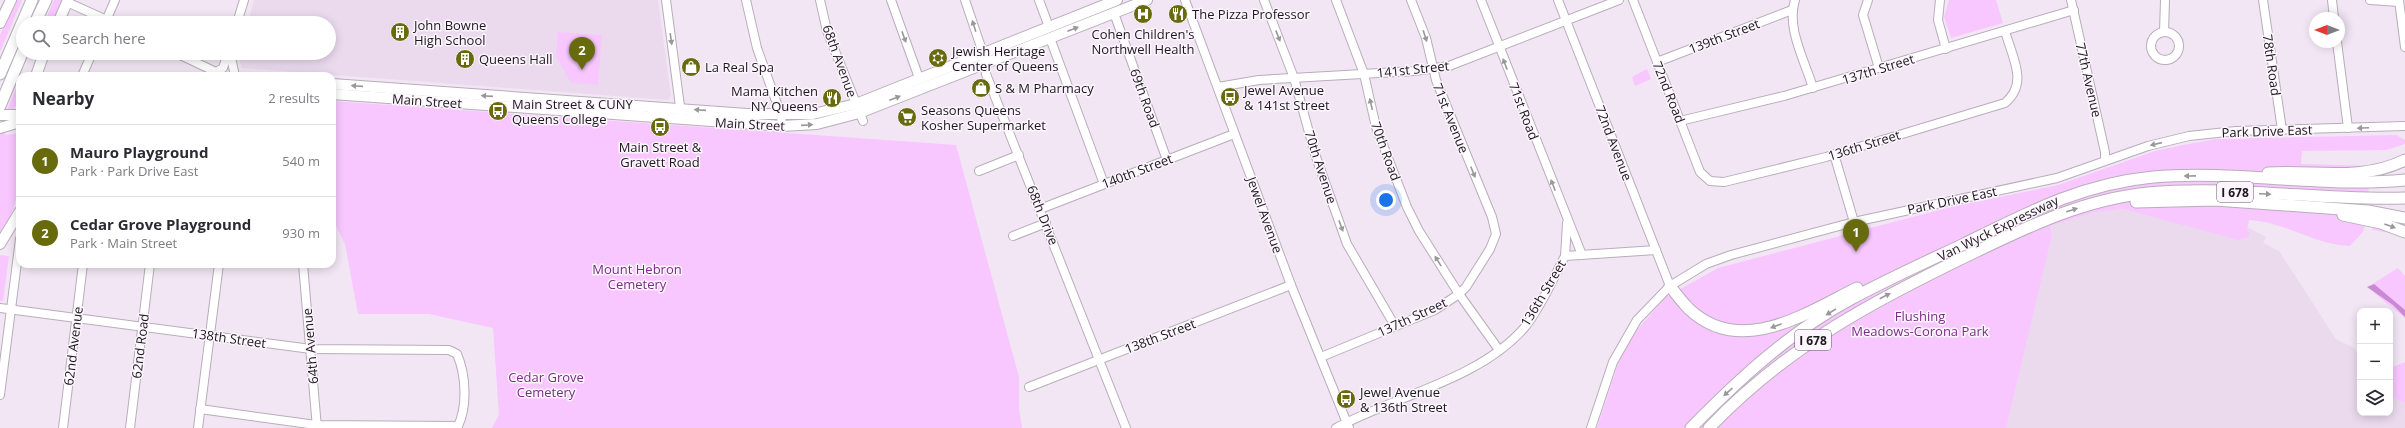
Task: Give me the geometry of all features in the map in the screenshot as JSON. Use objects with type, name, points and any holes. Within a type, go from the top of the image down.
[{"type":"highway","points":[[25,16],[32,0]]},
{"type":"highway","points":[[38,16],[46,0]]},
{"type":"highway","points":[[0,74],[16,37]]},
{"type":"highway","points":[[0,106],[19,60]]},
{"type":"highway","points":[[2229,176],[2283,172],[2358,174],[2392,166],[2405,160]]},
{"type":"highway","name":"Van Wyck Expressway","points":[[1692,428],[1750,372],[1819,319],[1850,300],[2002,224],[2061,198],[2108,184],[2166,176],[2229,176],[2342,182],[2405,180]]},
{"type":"highway","name":"Van Wyck Expressway","points":[[1708,428],[1770,371],[1839,322],[1896,290],[2017,232],[2057,215],[2087,205],[2128,196],[2174,191],[2405,198]]},
{"type":"highway","points":[[2087,205],[2188,199],[2302,207],[2376,217],[2405,218]]},
{"type":"highway","points":[[2376,217],[2405,232]]},
{"type":"highway","points":[[1670,286],[1689,309],[1713,325],[1737,331],[1766,330],[1964,237],[2002,224]]},
{"type":"main road","points":[[0,23],[11,0]]},
{"type":"main road","name":"Main Street","points":[[336,94],[681,120],[782,126],[817,124],[859,113],[1147,0]]},
{"type":"main road","points":[[61,16],[68,1]]},
{"type":"main road","name":"Main Street","points":[[336,84],[781,115],[822,112],[859,113],[919,78],[1112,1]]},
{"type":"main road","points":[[37,72],[42,60]]},
{"type":"main road","points":[[0,115],[16,114]]},
{"type":"main road","points":[[4,128],[16,124]]},
{"type":"main road","points":[[0,244],[16,218]]},
{"type":"street","points":[[110,16],[115,0]]},
{"type":"street","points":[[239,16],[244,0]]},
{"type":"street","points":[[666,0],[682,109],[681,120]]},
{"type":"street","points":[[746,0],[757,48],[781,115],[782,126]]},
{"type":"street","name":"68th Avenue","points":[[820,0],[827,31],[859,113]]},
{"type":"street","points":[[891,0],[919,78]]},
{"type":"street","name":"68th Drive","points":[[965,0],[983,53],[986,74],[1046,222],[1126,428]]},
{"type":"street","points":[[1039,0],[1049,27]]},
{"type":"street","name":"Jewel Avenue","points":[[1185,0],[1291,285],[1348,425]]},
{"type":"street","name":"70th Avenue","points":[[1264,0],[1294,78],[1314,154],[1347,244],[1395,326]]},
{"type":"street","name":"70th Road","points":[[1336,0],[1364,74],[1376,127],[1407,207],[1419,232],[1459,294],[1500,350]]},
{"type":"street","name":"71st Avenue","points":[[1412,0],[1426,38],[1433,69],[1492,217],[1496,234]]},
{"type":"street","name":"71st Road","points":[[1481,0],[1567,221],[1582,255]]},
{"type":"street","name":"72nd Avenue","points":[[1558,0],[1670,286]]},
{"type":"street","name":"141st Street","points":[[1218,87],[1247,81],[1433,69],[1459,63],[1619,0]]},
{"type":"street","name":"72nd Road","points":[[1633,0],[1700,172],[1710,181]]},
{"type":"street","points":[[1795,0],[1792,10],[1793,24],[1813,88]]},
{"type":"street","points":[[1868,0],[1863,15],[1879,68]]},
{"type":"street","points":[[1940,0],[1938,20],[1946,48]]},
{"type":"street","name":"77th Avenue","points":[[2071,0],[2106,154],[2105,160]]},
{"type":"street","points":[[2164,32],[2165,0]]},
{"type":"street","name":"78th Road","points":[[2263,0],[2282,130]]},
{"type":"street","points":[[2332,0],[2333,12]]},
{"type":"street","points":[[2370,0],[2399,1],[2405,47]]},
{"type":"street","points":[[68,1],[97,16]]},
{"type":"street","name":"139th Street","points":[[1657,62],[1792,10]]},
{"type":"street","name":"137th Street","points":[[1680,121],[1813,88],[2074,10]]},
{"type":"street","name":"69th Road","points":[[1114,13],[1167,160]]},
{"type":"street","name":"136th Street","points":[[1710,181],[1724,182],[1834,154],[2005,103],[2013,96],[2018,85],[2018,76],[2005,31]]},
{"type":"street","points":[[1050,38],[1104,184]]},
{"type":"street","points":[[2338,48],[2348,128]]},
{"type":"street","points":[[84,72],[89,60]]},
{"type":"street","points":[[189,60],[212,72]]},
{"type":"street","points":[[218,72],[223,68],[226,60]]},
{"type":"street","points":[[231,60],[234,72]]},
{"type":"street","name":"Park Drive East","points":[[1591,428],[1609,373],[1621,346],[1637,320],[1670,286],[1706,264],[1731,255],[1854,222],[2057,178],[2148,146],[2189,136],[2236,131],[2405,126]]},
{"type":"street","name":"140th Street","points":[[1040,209],[1234,134]]},
{"type":"street","points":[[1834,154],[1854,222]]},
{"type":"street","points":[[979,171],[1019,156]]},
{"type":"street","name":"71st Road","points":[[1565,256],[1567,221]]},
{"type":"street","points":[[1013,236],[1046,222]]},
{"type":"street","name":"137th Street","points":[[1321,357],[1435,310],[1459,294],[1466,287],[1490,249],[1496,234]]},
{"type":"street","name":"136th Street","points":[[1336,428],[1348,425],[1475,366],[1500,350],[1525,326],[1565,256],[1656,250]]},
{"type":"street","points":[[0,395],[16,268]]},
{"type":"street","name":"62nd Avenue","points":[[63,428],[83,268]]},
{"type":"street","name":"62nd Road","points":[[130,428],[150,268]]},
{"type":"street","points":[[198,428],[217,268]]},
{"type":"street","name":"64th Avenue","points":[[303,268],[317,426]]},
{"type":"street","name":"138th Street","points":[[1029,387],[1291,285]]},
{"type":"street","name":"138th Street","points":[[0,308],[311,349],[449,350],[458,354],[464,392],[464,410],[458,427]]},
{"type":"street","points":[[200,409],[317,426],[458,427]]},
{"type":"shaded area","points":[[254,0],[658,0],[671,96],[668,100],[336,75],[336,72],[294,72],[241,68],[240,60],[336,60],[336,16],[250,16]]},
{"type":"shaded area","points":[[2123,209],[2244,239],[2247,227],[2266,237],[2263,243],[2279,251],[2336,339],[2354,348],[2357,352],[2357,416],[2393,416],[2393,395],[2405,399],[2405,428],[2002,428],[2052,235],[2050,226],[2096,212]]},
{"type":"shaded area","points":[[2374,284],[2405,310],[2405,317],[2393,305],[2367,287]]},
{"type":"green space","points":[[15,0],[22,0],[0,52],[0,35]]},
{"type":"green space","points":[[54,0],[62,0],[54,16],[47,16]]},
{"type":"green space","points":[[1949,0],[1996,0],[2003,23],[1951,38],[1944,17]]},
{"type":"green space","points":[[558,32],[602,35],[598,85],[571,83],[556,56]]},
{"type":"green space","points":[[1647,69],[1651,79],[1635,86],[1632,77]]},
{"type":"green space","points":[[16,88],[16,106],[14,107],[5,135],[16,134],[16,198],[13,210],[0,233],[0,127]]},
{"type":"green space","name":"Mount Hebron Cemetery","points":[[336,101],[956,145],[1019,377],[1019,409],[1022,428],[492,428],[499,415],[493,328],[429,314],[358,314],[345,244],[336,226]]},
{"type":"green space","name":"Flushing Meadows-Corona Park","points":[[2396,135],[2405,140],[2405,144],[2386,150],[2302,151],[2301,164],[2371,166],[2365,224],[2392,231],[2391,233],[2373,230],[2372,226],[2365,225],[2363,232],[2350,246],[2325,242],[2275,225],[2249,220],[2247,230],[2250,234],[2248,237],[2239,240],[2123,209],[2096,212],[2050,226],[2052,235],[2006,428],[1597,428],[1620,358],[1635,332],[1666,297],[1718,268],[1947,208],[2058,185],[2155,151],[2183,145],[2216,139]]},
{"type":"green space","points":[[0,255],[9,256],[3,301],[0,301]]},
{"type":"green space","points":[[2398,268],[2405,276],[2405,318],[2373,292],[2385,295],[2374,286],[2374,283]]},
{"type":"green space","points":[[2405,362],[2405,403],[2393,397],[2393,367]]},
{"type":"place","name":"Cohen Children's Northwell Health","points":[[1143,14]]},
{"type":"place","name":"The Pizza Professor","points":[[1178,14]]},
{"type":"place","name":"John Bowne High School","points":[[400,32]]},
{"type":"place","name":"Jewish Heritage Center of Queens","points":[[938,58]]},
{"type":"place","name":"Queens Hall","points":[[465,59]]},
{"type":"place","name":"La Real Spa","points":[[691,67]]},
{"type":"place","name":"Cedar Grove Playground","points":[[582,70]]},
{"type":"place","name":"S & M Pharmacy","points":[[981,88]]},
{"type":"place","name":"Jewel Avenue & 141st Street","points":[[1230,97]]},
{"type":"place","name":"Mama Kitchen NY Queens","points":[[832,98]]},
{"type":"place","name":"Main Street & CUNY Queens College","points":[[498,111]]},
{"type":"place","name":"Seasons Queens Kosher Supermarket","points":[[907,117]]},
{"type":"place","name":"Main Street & Gravett Road","points":[[660,127]]},
{"type":"place","name":"Mauro Playground","points":[[1856,252]]},
{"type":"place","name":"Jewel Avenue & 136th Street","points":[[1346,399]]},
{"type":"park label","name":"Cedar Grove Cemetery","points":[[546,384]]}]
